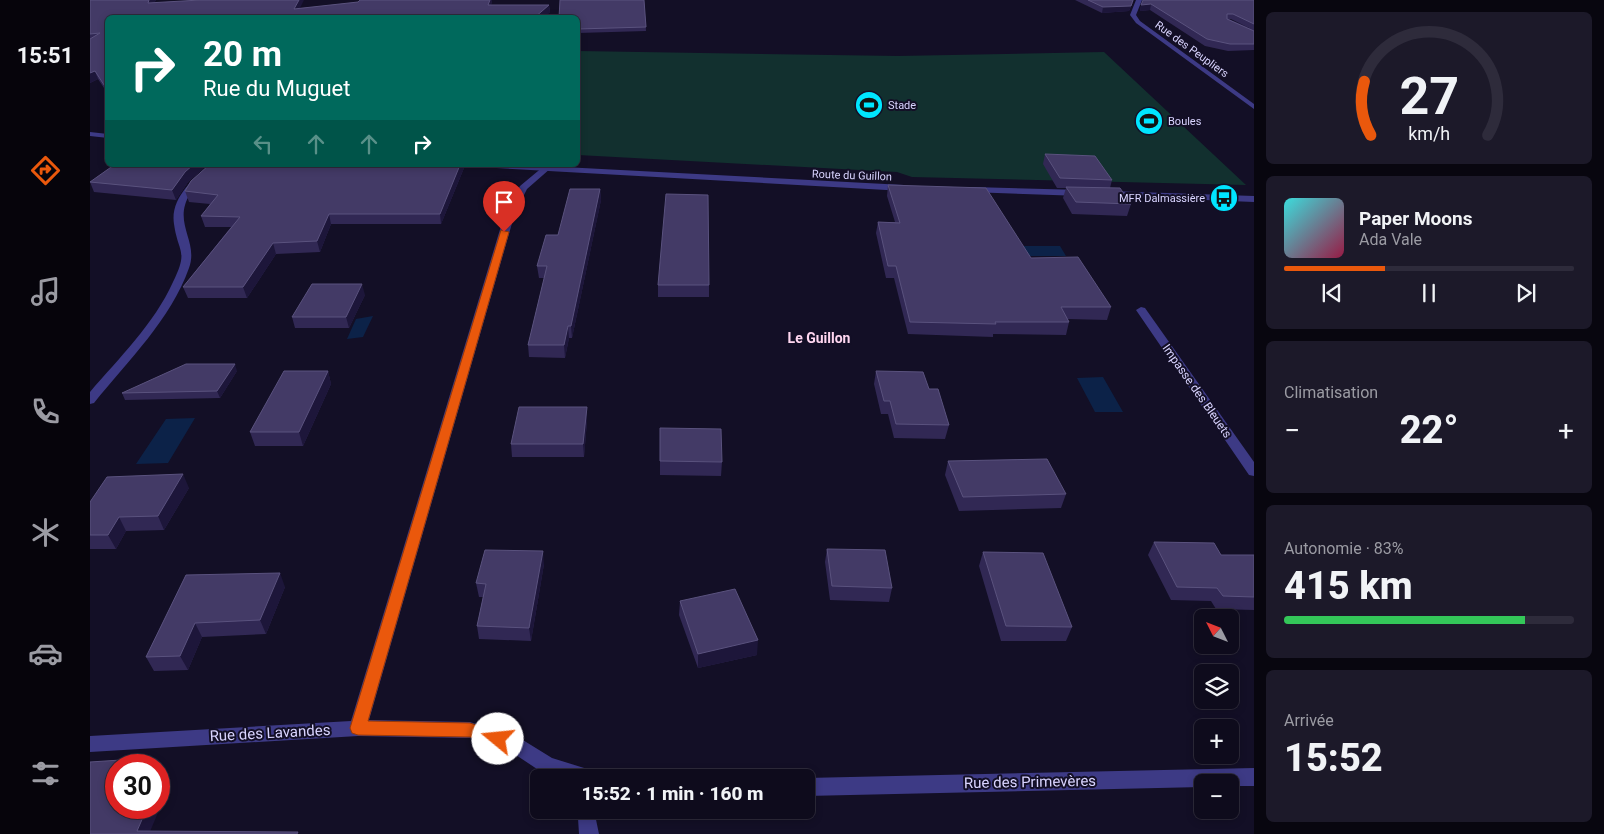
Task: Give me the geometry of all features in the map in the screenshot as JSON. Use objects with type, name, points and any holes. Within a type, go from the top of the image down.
[{"type":"street","name":"Rue des Peupliers","points":[[1139,0],[1133,15],[1138,22],[1254,107]]},
{"type":"street","points":[[90,134],[105,136]]},
{"type":"street","points":[[90,400],[159,315],[185,267],[187,248],[178,219],[181,205],[195,180],[213,167]]},
{"type":"street","name":"Route du Guillon","points":[[525,167],[839,186],[916,188]]},
{"type":"street","points":[[358,728],[510,213],[523,188],[548,168]]},
{"type":"street","points":[[964,190],[1089,194]]},
{"type":"street","points":[[1099,194],[1254,199]]},
{"type":"street","name":"Impasse des Bleuets","points":[[1141,310],[1254,472]]},
{"type":"street","name":"Rue des Lavandes","points":[[90,744],[358,728],[470,730],[512,743],[547,769]]},
{"type":"street","name":"Rue des Primevères","points":[[815,787],[1254,777]]},
{"type":"street","points":[[587,819],[589,834]]},
{"type":"green space","name":"Stade","points":[[580,51],[898,56],[1104,52],[1246,185],[912,177],[897,172],[580,155]]},
{"type":"water","points":[[1018,246],[1060,246],[1066,256],[1024,256]]},
{"type":"water","points":[[373,316],[363,337],[347,339],[356,319]]},
{"type":"water","points":[[1103,377],[1123,412],[1095,412],[1077,378]]},
{"type":"water","points":[[195,418],[168,463],[136,464],[166,419]]},
{"type":"building","points":[[90,0],[149,0],[148,3],[200,0],[299,0],[294,9],[358,2],[360,0],[490,0],[488,5],[549,5],[537,15],[105,15],[105,86],[95,71],[90,73],[90,39],[100,33],[90,34]]},
{"type":"building","points":[[560,0],[644,0],[646,27],[580,29],[580,15],[559,15]]},
{"type":"building","points":[[1088,0],[1133,0],[1131,6],[1103,7]]},
{"type":"building","points":[[1143,0],[1254,0],[1254,24],[1233,14],[1227,14],[1227,19],[1254,31],[1254,44],[1230,44],[1207,39],[1151,4],[1141,5]]},
{"type":"building","points":[[1045,154],[1095,156],[1112,180],[1060,178]]},
{"type":"building","points":[[111,167],[191,167],[172,190],[90,182]]},
{"type":"building","points":[[207,167],[459,167],[440,214],[329,214],[317,241],[273,243],[243,287],[183,287],[240,217],[201,216],[218,195],[185,191],[191,181]]},
{"type":"building","points":[[888,185],[986,188],[1031,258],[1078,257],[1111,307],[1061,307],[1069,322],[995,322],[996,324],[910,322],[896,266],[888,266],[878,222],[900,223]]},
{"type":"building","points":[[1066,187],[1120,188],[1131,204],[1076,202]]},
{"type":"building","points":[[570,189],[600,189],[571,326],[568,326],[564,345],[528,345],[547,266],[537,266],[546,235],[558,235]]},
{"type":"building","points":[[666,194],[708,195],[709,285],[658,285]]},
{"type":"building","points":[[312,284],[362,284],[346,317],[292,317]]},
{"type":"building","points":[[186,364],[235,364],[217,391],[122,393]]},
{"type":"building","points":[[284,371],[328,371],[299,432],[250,432]]},
{"type":"building","points":[[876,371],[923,372],[929,389],[938,389],[949,425],[896,424],[890,401],[884,401]]},
{"type":"building","points":[[519,407],[587,407],[583,444],[511,444]]},
{"type":"building","points":[[660,428],[721,429],[722,462],[660,461]]},
{"type":"building","points":[[1047,459],[1066,494],[963,497],[948,461]]},
{"type":"building","points":[[183,474],[158,516],[119,517],[108,535],[90,535],[90,502],[107,477]]},
{"type":"building","points":[[1154,542],[1214,543],[1221,555],[1254,555],[1254,597],[1223,596],[1217,588],[1177,587]]},
{"type":"building","points":[[827,549],[885,550],[892,588],[832,586]]},
{"type":"building","points":[[485,550],[543,551],[529,628],[477,626],[486,584],[476,583]]},
{"type":"building","points":[[983,552],[1043,553],[1072,627],[1006,626]]},
{"type":"building","points":[[280,573],[260,620],[195,623],[180,656],[146,657],[186,575]]},
{"type":"building","points":[[735,589],[758,640],[698,654],[680,601]]},
{"type":"building","points":[[105,761],[105,819],[142,819],[137,831],[298,832],[297,834],[90,834],[90,762]]},
{"type":"place","name":"Stade","points":[[869,105]]},
{"type":"place","name":"Boules","points":[[1149,121]]},
{"type":"place","name":"MFR Dalmassière","points":[[1224,198]]},
{"type":"district","name":"Le Guillon","points":[[819,338]]},
{"type":"route","points":[[498,739],[470,730],[358,728],[504,232]]}]
